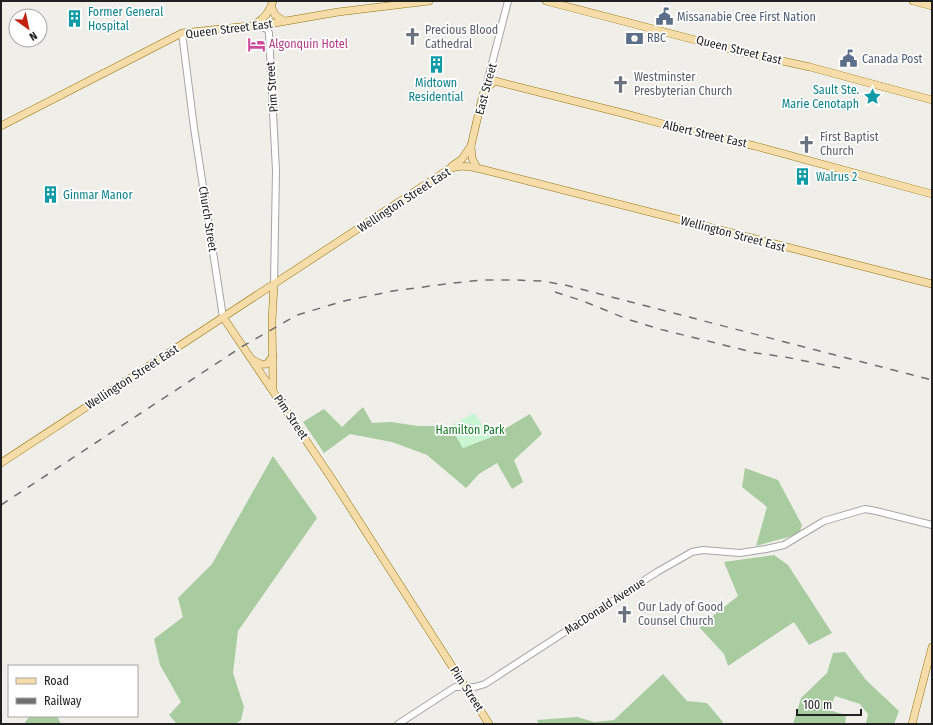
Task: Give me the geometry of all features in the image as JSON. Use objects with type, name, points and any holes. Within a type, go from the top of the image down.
[{"type":"main road","name":"Queen Street East","points":[[1,126],[182,33],[284,22],[338,12],[429,1]]},
{"type":"main road","name":"Queen Street East","points":[[546,1],[745,53],[810,67],[932,100]]},
{"type":"main road","points":[[913,1],[932,6]]},
{"type":"main road","points":[[272,4],[275,15],[284,22]]},
{"type":"main road","points":[[253,25],[262,20],[272,4]]},
{"type":"main road","points":[[484,94],[488,87],[495,81]]},
{"type":"main road","name":"Albert Street East","points":[[495,81],[681,129],[755,146],[932,194]]},
{"type":"main road","name":"East Street","points":[[449,169],[462,159],[471,146],[484,94]]},
{"type":"main road","points":[[471,146],[472,158],[477,168]]},
{"type":"main road","name":"Wellington Street East","points":[[1,463],[449,169],[457,166],[477,168],[932,284]]},
{"type":"main road","name":"Pim Street","points":[[274,284],[272,321],[273,390],[489,724]]},
{"type":"main road","name":"Church Street","points":[[223,317],[273,390]]},
{"type":"main road","points":[[251,358],[258,363],[267,364],[273,356]]},
{"type":"main road","points":[[912,724],[932,647]]},
{"type":"street","name":"East Street","points":[[484,94],[508,1]]},
{"type":"street","points":[[269,33],[272,27],[284,22]]},
{"type":"street","points":[[253,25],[267,28],[269,33]]},
{"type":"street","name":"Church Street","points":[[182,33],[194,128],[223,317]]},
{"type":"street","name":"Pim Street","points":[[269,33],[276,171],[274,284]]},
{"type":"street","points":[[494,59],[493,76],[495,81]]},
{"type":"street","name":"MacDonald Avenue","points":[[398,724],[455,688],[475,687],[486,684],[657,572],[692,552],[703,550],[740,553],[766,550],[784,545],[824,521],[865,509],[932,525]]},
{"type":"green space","points":[[363,407],[372,423],[391,422],[418,426],[450,426],[463,448],[491,437],[530,414],[542,434],[514,460],[523,482],[512,489],[497,463],[479,474],[466,488],[427,455],[392,442],[350,434],[324,453],[303,422],[324,409],[342,427]]},
{"type":"green space","name":"Hamilton Park","points":[[474,413],[491,437],[463,448],[450,426]]},
{"type":"green space","points":[[273,456],[317,518],[238,631],[233,673],[244,707],[241,720],[235,724],[177,724],[169,715],[181,702],[160,665],[154,639],[183,617],[178,598],[212,564]]},
{"type":"green space","points":[[745,468],[778,480],[802,525],[799,534],[756,546],[767,507],[742,487]]},
{"type":"green space","points":[[774,555],[788,565],[832,633],[809,645],[794,622],[728,666],[724,654],[699,627],[738,596],[724,562]]},
{"type":"green space","points":[[845,652],[866,680],[899,711],[894,724],[866,724],[868,714],[860,704],[835,696],[829,710],[846,715],[845,724],[793,724],[801,698],[827,673],[833,653]]},
{"type":"green space","points":[[663,674],[687,701],[707,703],[723,722],[721,724],[539,724],[537,720],[577,717],[594,722],[614,720]]},
{"type":"green space","points":[[29,717],[58,717],[61,724],[24,724]]},
{"type":"railway","points":[[1,505],[243,346],[297,315],[344,301],[393,291],[483,280],[542,281],[565,285],[932,380]]},
{"type":"railway","points":[[555,292],[583,301],[627,319],[659,329],[756,353],[840,368]]},
{"type":"place","name":"Missanabie Cree First Nation","points":[[664,17]]},
{"type":"place","name":"Former General Hospital","points":[[75,19]]},
{"type":"place","name":"Precious Blood Cathedral","points":[[412,37]]},
{"type":"place","name":"RBC","points":[[634,38]]},
{"type":"place","name":"Algonquin Hotel","points":[[256,44]]},
{"type":"place","name":"Canada Post","points":[[849,59]]},
{"type":"place","name":"Midtown Residential","points":[[436,64]]},
{"type":"place","name":"Westminster Presbyterian Church","points":[[621,84]]},
{"type":"place","name":"Sault Ste. Marie Cenotaph","points":[[872,97]]},
{"type":"place","name":"First Baptist Church","points":[[807,144]]},
{"type":"place","name":"Walrus 2","points":[[803,177]]},
{"type":"place","name":"Ginmar Manor","points":[[50,195]]},
{"type":"place","name":"Our Lady of Good Counsel Church","points":[[625,614]]}]
